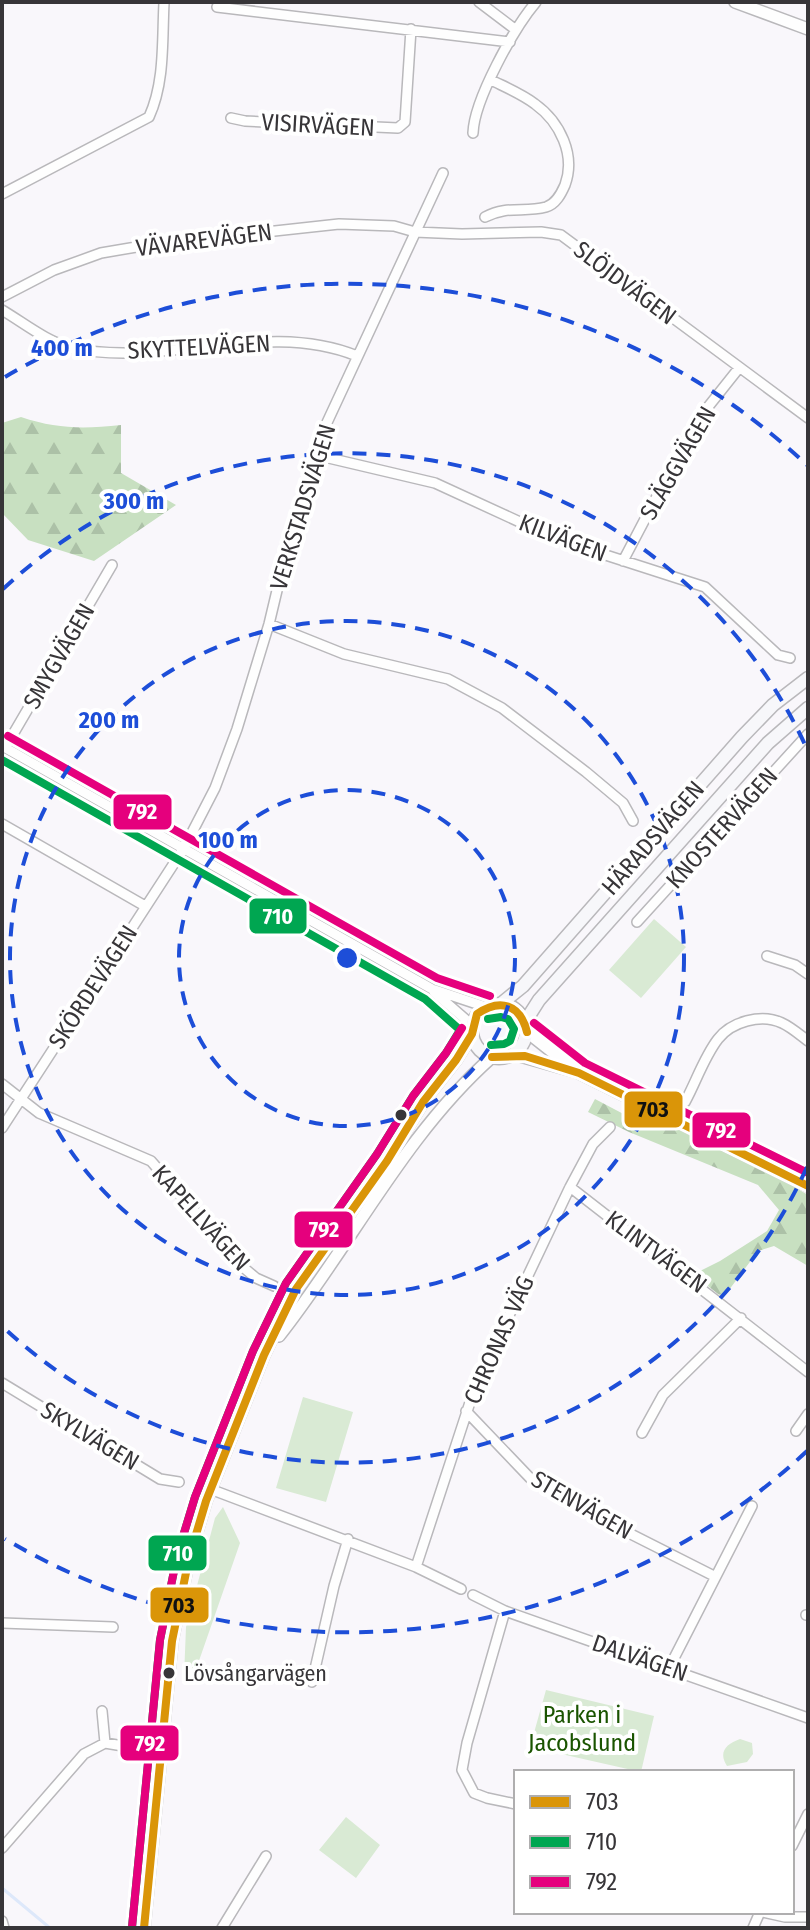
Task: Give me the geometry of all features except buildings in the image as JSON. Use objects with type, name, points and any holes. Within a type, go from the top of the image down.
[{"type":"main road","name":"HÄRADSVÄGEN","points":[[502,1003],[523,986],[742,737],[773,705],[808,678]]},
{"type":"main road","name":"HÄRADSVÄGEN","points":[[526,1027],[539,1000],[768,743],[808,708]]},
{"type":"main road","points":[[502,1003],[519,1011],[526,1027],[522,1046],[513,1054],[492,1057],[478,1047],[472,1030],[477,1014],[486,1007],[502,1003]]},
{"type":"street","points":[[479,2],[516,30]]},
{"type":"street","points":[[473,133],[474,117],[491,80],[516,30],[536,2]]},
{"type":"street","points":[[735,2],[808,29]]},
{"type":"street","points":[[2,194],[149,117],[161,77],[164,3]]},
{"type":"street","points":[[217,7],[510,42]]},
{"type":"street","name":"VISIRVÄGEN","points":[[231,118],[398,128],[405,122],[411,29]]},
{"type":"street","points":[[485,217],[499,209],[548,207],[561,196],[570,171],[566,145],[548,116],[534,103],[491,80]]},
{"type":"street","name":"VERKSTADSVÄGEN","points":[[184,848],[215,788],[236,731],[269,624],[290,536],[324,429],[443,173]]},
{"type":"street","name":"VÄVAREVÄGEN","points":[[2,297],[54,270],[101,253],[154,244],[339,224],[394,226],[415,232]]},
{"type":"street","name":"SLÖJDVÄGEN","points":[[415,232],[541,232],[561,235],[808,418]]},
{"type":"street","name":"SKYTTELVÄGEN","points":[[2,310],[47,338],[70,348],[132,351],[290,342],[343,350],[357,356]]},
{"type":"street","name":"SLÄGGVÄGEN","points":[[623,561],[696,422],[739,368]]},
{"type":"street","name":"KILVÄGEN","points":[[316,455],[435,483],[559,540],[705,587],[778,655],[790,658]]},
{"type":"street","name":"SMYGVÄGEN","points":[[4,747],[112,565]]},
{"type":"street","points":[[269,624],[344,654],[448,679],[462,686],[502,708],[586,772],[623,803],[633,821]]},
{"type":"street","name":"KNOSTERVÄGEN","points":[[637,922],[808,734]]},
{"type":"street","points":[[4,747],[432,989],[486,1007]]},
{"type":"street","points":[[2,824],[145,906]]},
{"type":"street","name":"SKÖRDEVÄGEN","points":[[2,1128],[184,848]]},
{"type":"street","points":[[767,956],[795,965],[808,974]]},
{"type":"street","points":[[144,1928],[172,1641],[189,1558],[210,1489],[264,1355],[296,1289],[387,1161],[423,1102],[456,1060],[472,1030],[432,989]]},
{"type":"street","points":[[685,1102],[718,1038],[736,1025],[768,1019],[782,1023],[808,1041]]},
{"type":"street","points":[[526,1027],[579,1073],[808,1186]]},
{"type":"street","points":[[513,1054],[579,1073]]},
{"type":"street","points":[[264,1355],[310,1297],[371,1203],[438,1114],[473,1073],[492,1057]]},
{"type":"street","name":"KAPELLVÄGEN","points":[[2,1084],[39,1113],[151,1161],[244,1268],[256,1278],[274,1286]]},
{"type":"street","name":"CHRONAS VÄG","points":[[416,1567],[475,1387],[570,1187],[593,1144],[610,1127]]},
{"type":"street","name":"KLINTVÄGEN","points":[[570,1187],[808,1372]]},
{"type":"street","points":[[642,1433],[663,1395],[741,1318]]},
{"type":"street","name":"SKYLVÄGEN","points":[[2,1383],[160,1479],[179,1482]]},
{"type":"street","name":"STENVÄGEN","points":[[466,1411],[530,1478],[601,1519],[714,1576]]},
{"type":"street","points":[[796,1431],[808,1414]]},
{"type":"street","points":[[210,1489],[348,1539],[461,1589]]},
{"type":"street","points":[[669,1668],[752,1506]]},
{"type":"street","points":[[312,1682],[348,1539]]},
{"type":"street","name":"DALVÄGEN","points":[[473,1595],[505,1611],[808,1718]]},
{"type":"street","points":[[505,1611],[462,1770],[474,1793],[514,1804]]},
{"type":"street","points":[[2,1623],[113,1627]]},
{"type":"street","points":[[102,1711],[105,1743]]},
{"type":"street","points":[[2,1848],[84,1754],[105,1743],[159,1752]]},
{"type":"street","points":[[794,1842],[808,1814]]},
{"type":"street","points":[[222,1928],[266,1856]]},
{"type":"street","points":[[771,1914],[808,1917]]},
{"type":"street","points":[[2,1921],[4,1928]]},
{"type":"green space","points":[[21,417],[70,427],[121,425],[121,473],[176,505],[94,561],[28,540],[2,513],[2,423]]},
{"type":"green space","points":[[654,919],[686,947],[641,998],[609,970]]},
{"type":"green space","points":[[595,1099],[633,1119],[640,1108],[771,1173],[808,1195],[808,1266],[774,1246],[758,1251],[723,1298],[703,1282],[698,1272],[767,1231],[779,1210],[758,1185],[588,1112]]},
{"type":"green space","points":[[303,1397],[353,1412],[326,1502],[276,1488]]},
{"type":"green space","points":[[223,1507],[240,1543],[193,1678],[184,1677],[186,1627],[215,1518]]},
{"type":"green space","name":"Parken i Jacobslund","points":[[546,1690],[654,1716],[641,1770],[530,1747]]},
{"type":"green space","points":[[740,1739],[752,1743],[753,1754],[747,1762],[727,1766],[723,1753],[731,1743]]},
{"type":"green space","points":[[346,1817],[380,1845],[356,1878],[319,1850]]},
{"type":"waterway","points":[[2,1888],[50,1928]]},
{"type":"transit line","name":"792","points":[[8,736],[437,978],[490,996]]},
{"type":"transit line","name":"710","points":[[2,760],[425,999],[460,1030],[286,1283],[253,1351],[195,1497],[177,1556],[160,1640],[132,1927]]},
{"type":"transit line","name":"703","points":[[144,1928],[172,1641],[189,1558],[206,1501],[264,1355],[296,1289],[387,1161],[423,1102],[456,1060],[472,1034],[477,1014],[494,1006],[508,1006],[519,1015],[527,1032]]},
{"type":"transit line","name":"710","points":[[488,1019],[508,1019],[514,1029],[510,1041],[491,1045]]},
{"type":"transit line","name":"792","points":[[534,1023],[585,1063],[808,1173]]},
{"type":"transit line","name":"792","points":[[132,1927],[160,1640],[177,1556],[195,1497],[253,1351],[286,1283],[462,1028]]},
{"type":"transit line","name":"703","points":[[492,1057],[525,1056],[579,1073],[808,1186]]},
{"type":"place","name":"Lövsångarvägen","points":[[169,1673]]}]
